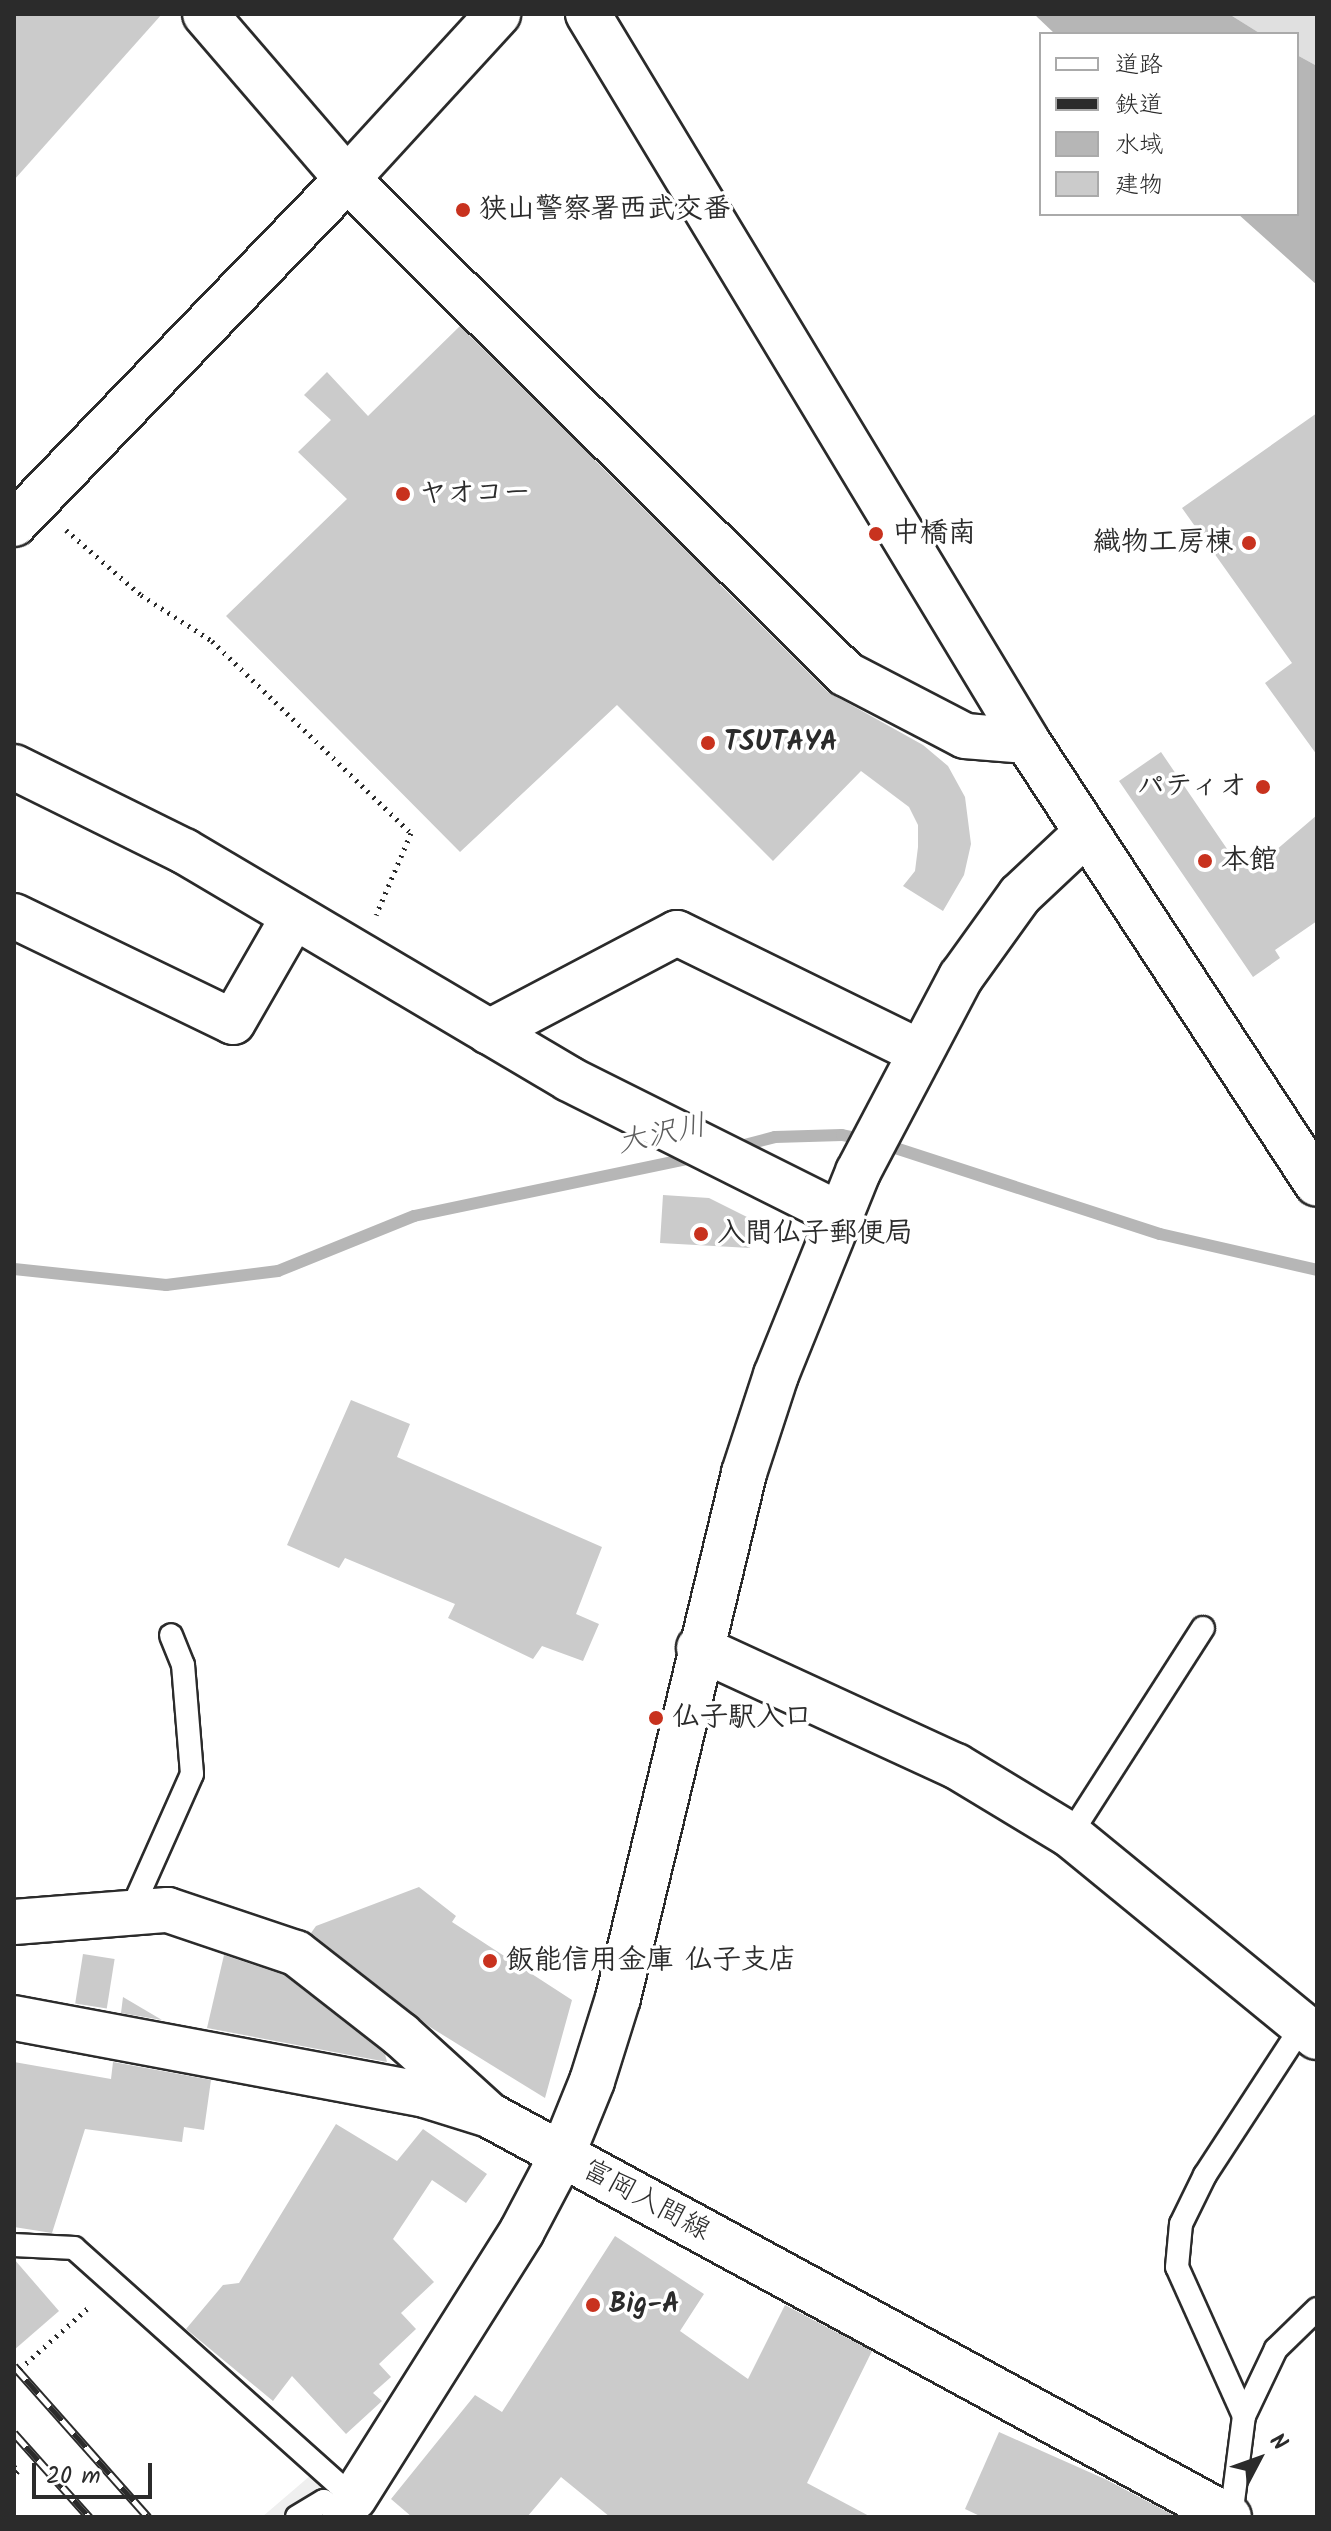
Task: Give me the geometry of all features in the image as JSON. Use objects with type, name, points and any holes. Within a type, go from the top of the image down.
[{"type":"street","points":[[205,14],[347,179],[846,674],[965,736],[1027,741]]},
{"type":"street","points":[[24,514],[347,179],[498,14]]},
{"type":"street","points":[[588,14],[1027,741],[1085,834],[1317,1184]]},
{"type":"street","points":[[14,767],[184,851],[361,953],[569,1079],[840,1215]]},
{"type":"street","points":[[352,2512],[468,2321],[562,2155],[618,1998],[699,1648],[753,1445],[858,1172],[891,1102],[961,977],[1020,895],[1085,834]]},
{"type":"street","points":[[14,916],[233,1022],[294,916]]},
{"type":"street","points":[[489,1032],[677,933],[918,1051]]},
{"type":"street","points":[[699,1648],[956,1766],[1070,1835],[1313,2021]]},
{"type":"street","points":[[14,1922],[168,1910],[296,1953],[401,2035],[489,2115]]},
{"type":"street","name":"富岡入間線","points":[[14,2018],[425,2095],[489,2115],[1230,2517]]},
{"type":"lane","points":[[1070,1835],[1203,1628]]},
{"type":"lane","points":[[131,1911],[192,1774],[183,1665],[171,1635]]},
{"type":"lane","points":[[1244,2416],[1177,2267],[1181,2224],[1205,2175],[1313,2021]]},
{"type":"lane","points":[[14,2245],[74,2248],[352,2512]]},
{"type":"lane","points":[[1230,2517],[1244,2416],[1276,2349],[1317,2309]]},
{"type":"lane","points":[[297,2517],[324,2501],[352,2512]]},
{"type":"path","points":[[24,514],[212,641],[411,833],[361,953]]},
{"type":"path","points":[[14,2374],[90,2306]]},
{"type":"path","points":[[14,2466],[18,2471],[14,2475]]},
{"type":"shaded area","points":[[1229,14],[1317,14],[1317,66],[1299,56],[1299,32],[1258,32]]},
{"type":"shaded area","points":[[311,2475],[355,2517],[262,2517]]},
{"type":"water","points":[[1034,14],[1229,14],[1258,32],[1053,32]]},
{"type":"water","points":[[1299,56],[1317,66],[1317,285],[1240,216],[1299,216]]},
{"type":"building","points":[[14,14],[162,14],[14,180]]},
{"type":"building","points":[[460,326],[828,692],[923,745],[948,766],[965,797],[971,844],[964,875],[943,911],[903,886],[915,871],[918,847],[918,825],[909,807],[861,771],[773,861],[617,705],[460,852],[226,616],[347,499],[298,452],[331,420],[304,395],[327,372],[368,416]]},
{"type":"building","points":[[1317,413],[1317,755],[1265,683],[1292,663],[1182,508]]},
{"type":"building","name":"本館","points":[[1161,752],[1238,865],[1248,858],[1255,868],[1317,815],[1317,921],[1275,950],[1280,958],[1253,977],[1119,781]]},
{"type":"building","points":[[663,1195],[709,1198],[751,1219],[750,1248],[660,1243]]},
{"type":"building","points":[[351,1400],[410,1424],[397,1457],[602,1547],[576,1614],[599,1624],[583,1661],[542,1646],[533,1659],[448,1618],[455,1604],[345,1558],[339,1568],[287,1545]]},
{"type":"building","points":[[419,1887],[456,1916],[452,1922],[572,2000],[545,2098],[430,2027],[311,1933],[316,1926]]},
{"type":"building","points":[[83,1954],[115,1959],[107,2008],[75,2003]]},
{"type":"building","points":[[224,1955],[284,1975],[385,2054],[387,2062],[207,2028]]},
{"type":"building","points":[[123,1997],[162,2020],[121,2013]]},
{"type":"building","points":[[14,2062],[111,2079],[113,2062],[211,2080],[204,2130],[184,2127],[182,2142],[85,2129],[52,2233],[14,2227]]},
{"type":"building","points":[[336,2124],[397,2161],[423,2129],[487,2174],[466,2203],[432,2180],[393,2239],[434,2282],[401,2313],[416,2329],[379,2364],[391,2377],[373,2393],[382,2401],[346,2434],[292,2376],[273,2401],[186,2329],[223,2285],[239,2283]]},
{"type":"building","points":[[615,2236],[704,2294],[680,2331],[748,2379],[785,2305],[872,2351],[807,2483],[871,2517],[610,2517],[561,2477],[527,2517],[412,2517],[391,2499],[475,2395],[502,2412]]},
{"type":"building","points":[[14,2259],[59,2311],[14,2350]]},
{"type":"building","points":[[999,2432],[1107,2480],[1177,2517],[982,2517],[965,2509]]},
{"type":"waterway","name":"大沢川","points":[[733,1148],[775,1137],[842,1135],[865,1140]]},
{"type":"waterway","name":"大沢川","points":[[883,1144],[1160,1234],[1317,1270]]},
{"type":"waterway","name":"大沢川","points":[[14,1269],[166,1285],[278,1271],[414,1216],[696,1157]]},
{"type":"railway","points":[[14,2366],[148,2517]]},
{"type":"railway","points":[[14,2433],[89,2517]]},
{"type":"place","name":"狭山警察署西武交番","points":[[463,210]]},
{"type":"place","name":"ヤオコー","points":[[403,494]]},
{"type":"place","name":"中橋南","points":[[876,534]]},
{"type":"place","name":"織物工房棟","points":[[1249,543]]},
{"type":"place","name":"TSUTAYA","points":[[708,743]]},
{"type":"place","name":"パティオ","points":[[1263,787]]},
{"type":"place","name":"本館","points":[[1205,861]]},
{"type":"place","name":"入間仏子郵便局","points":[[701,1234]]},
{"type":"place","name":"仏子駅入口","points":[[656,1718]]},
{"type":"place","name":"飯能信用金庫 仏子支店","points":[[490,1961]]},
{"type":"place","name":"Big-A","points":[[593,2305]]}]
